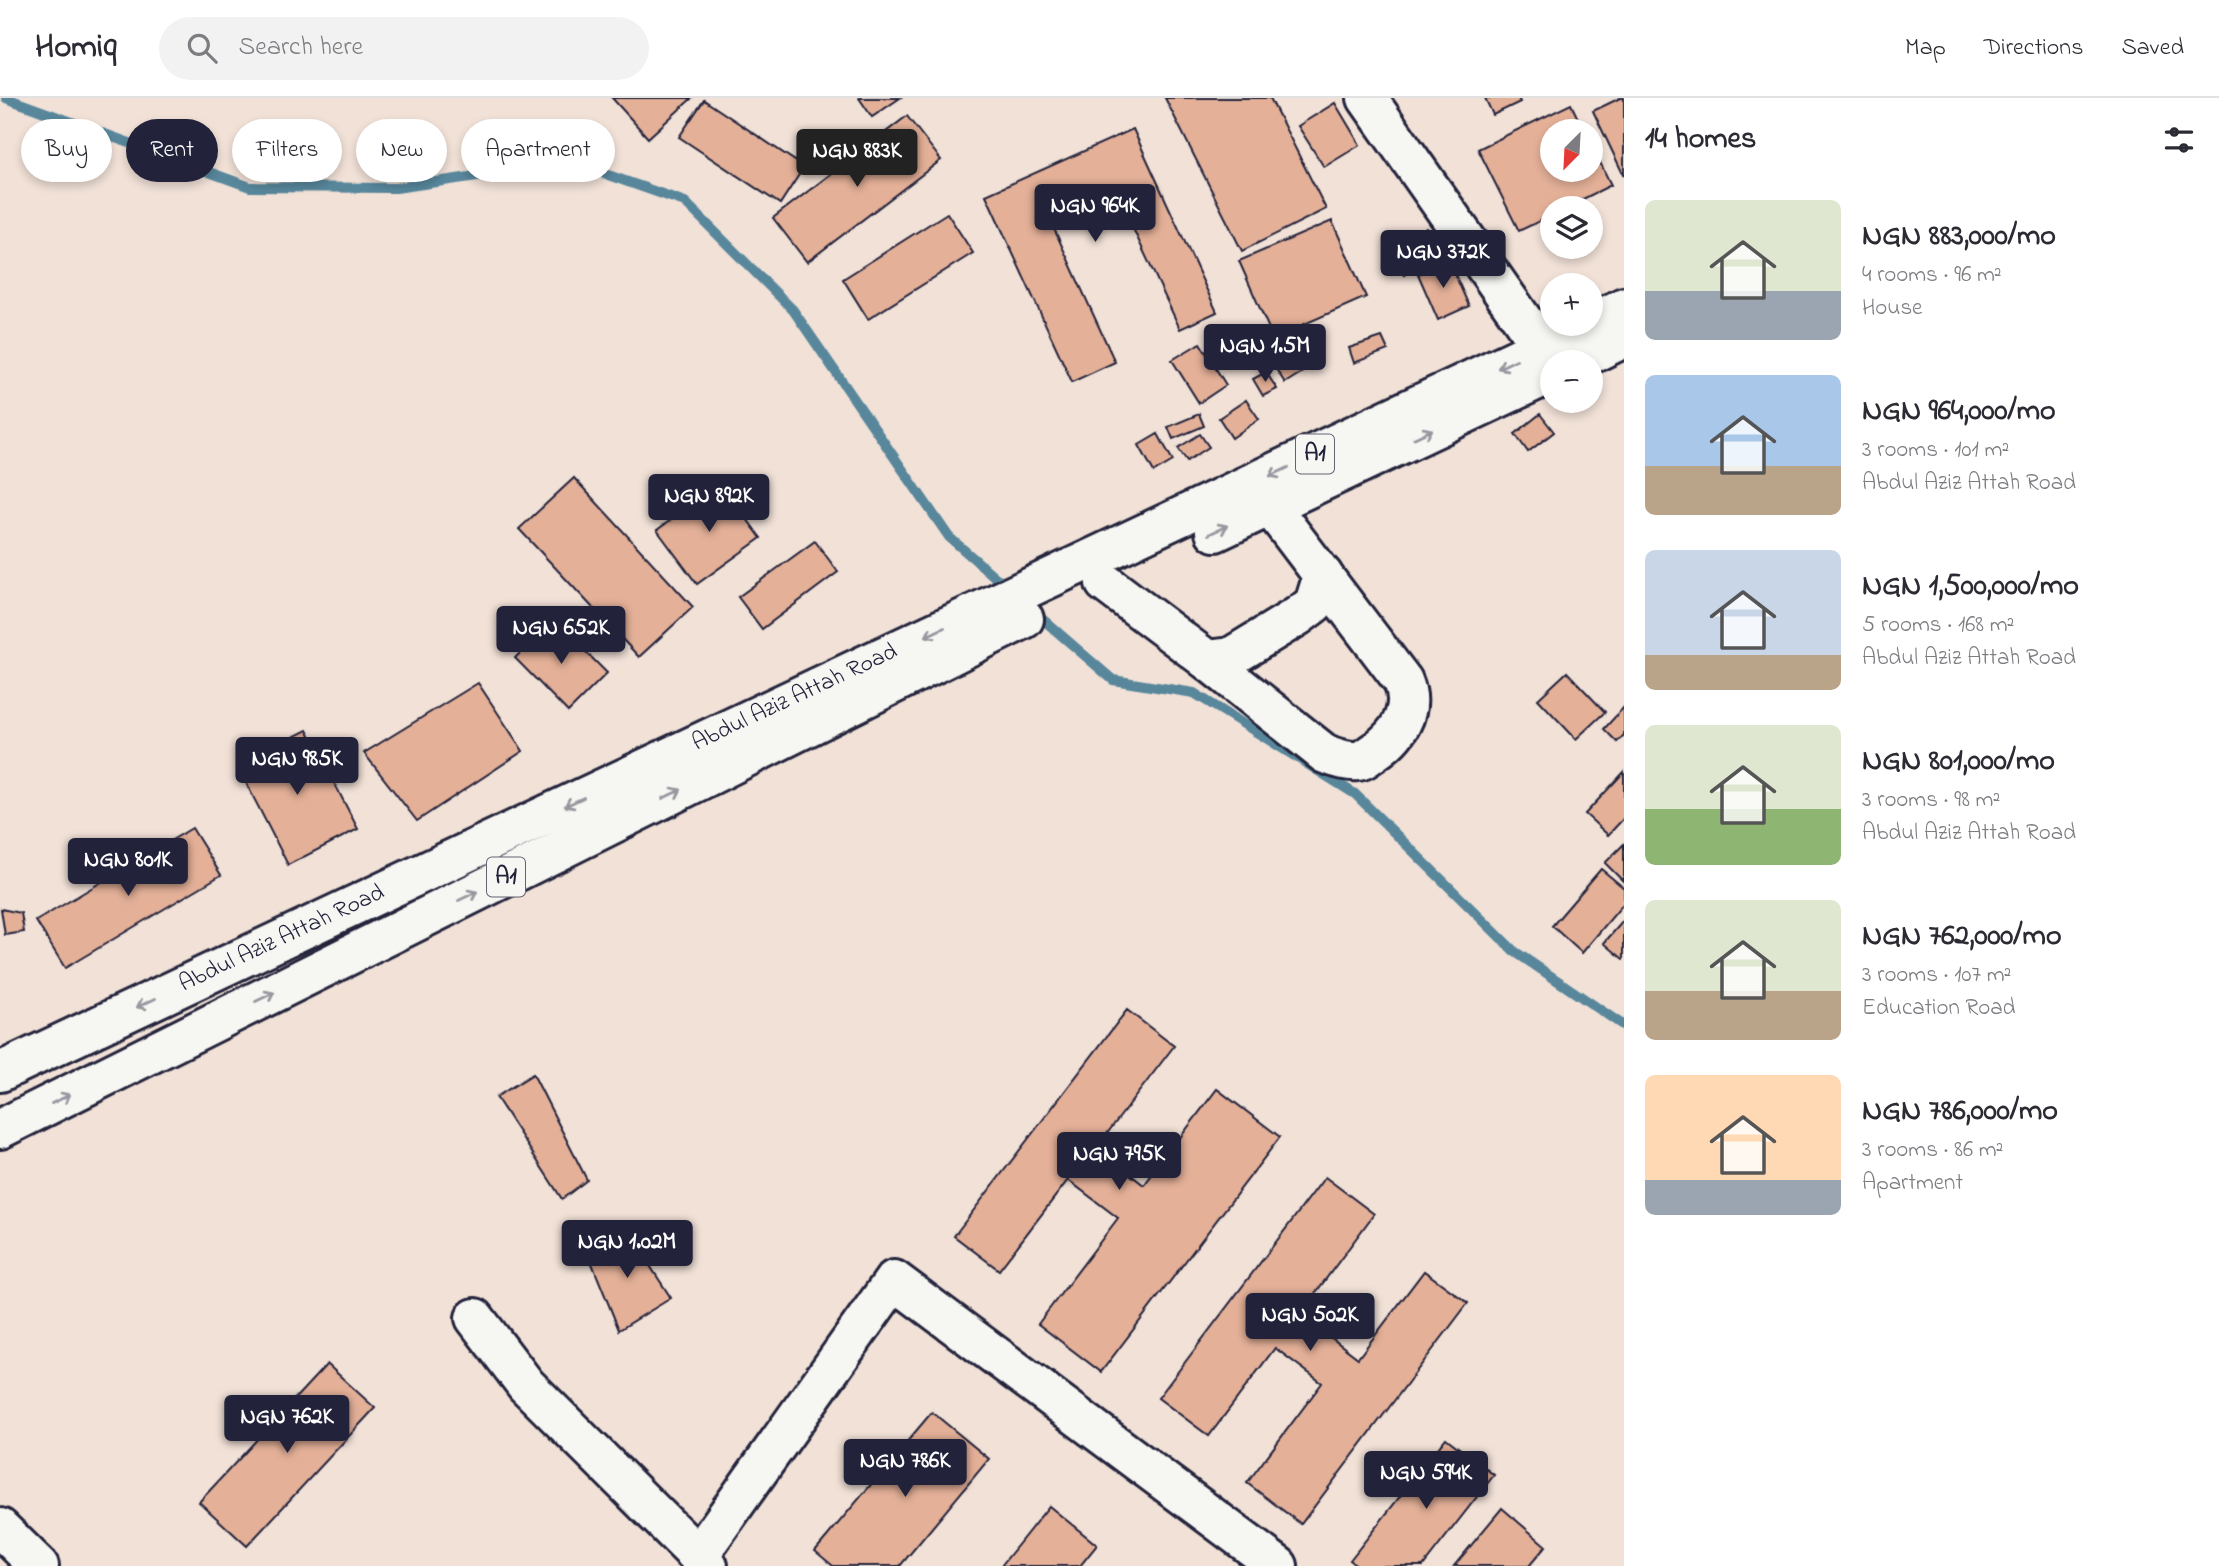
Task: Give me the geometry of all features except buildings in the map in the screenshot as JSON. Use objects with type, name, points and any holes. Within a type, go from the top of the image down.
[{"type":"main road","points":[[1367,98],[1547,350]]},
{"type":"main road","name":"Abdul Aziz Attah Road","points":[[1603,318],[1624,307]]},
{"type":"main road","name":"Abdul Aziz Attah Road","points":[[1566,350],[1579,336]]},
{"type":"main road","name":"Abdul Aziz Attah Road","points":[[1588,350],[1624,338]]},
{"type":"main road","name":"Abdul Aziz Attah Road","points":[[0,1072],[1540,368]]},
{"type":"main road","name":"Abdul Aziz Attah Road","points":[[0,1129],[1023,606],[1105,583],[1270,506],[1540,369]]},
{"type":"main road","points":[[1105,583],[1325,754],[1343,760],[1359,761],[1385,744],[1399,728],[1407,710],[1409,695],[1403,681],[1270,506]]},
{"type":"main road","points":[[1207,660],[1231,657],[1298,616],[1314,604],[1323,575]]},
{"type":"main road","points":[[475,1318],[526,1385],[703,1561],[894,1280],[1278,1566]]},
{"type":"waterway","points":[[6,98],[250,187],[396,188],[571,162],[685,202],[793,310],[949,537],[1010,590]]},
{"type":"waterway","points":[[1032,610],[1113,680],[1194,693],[1355,794],[1514,951],[1624,1026]]}]
